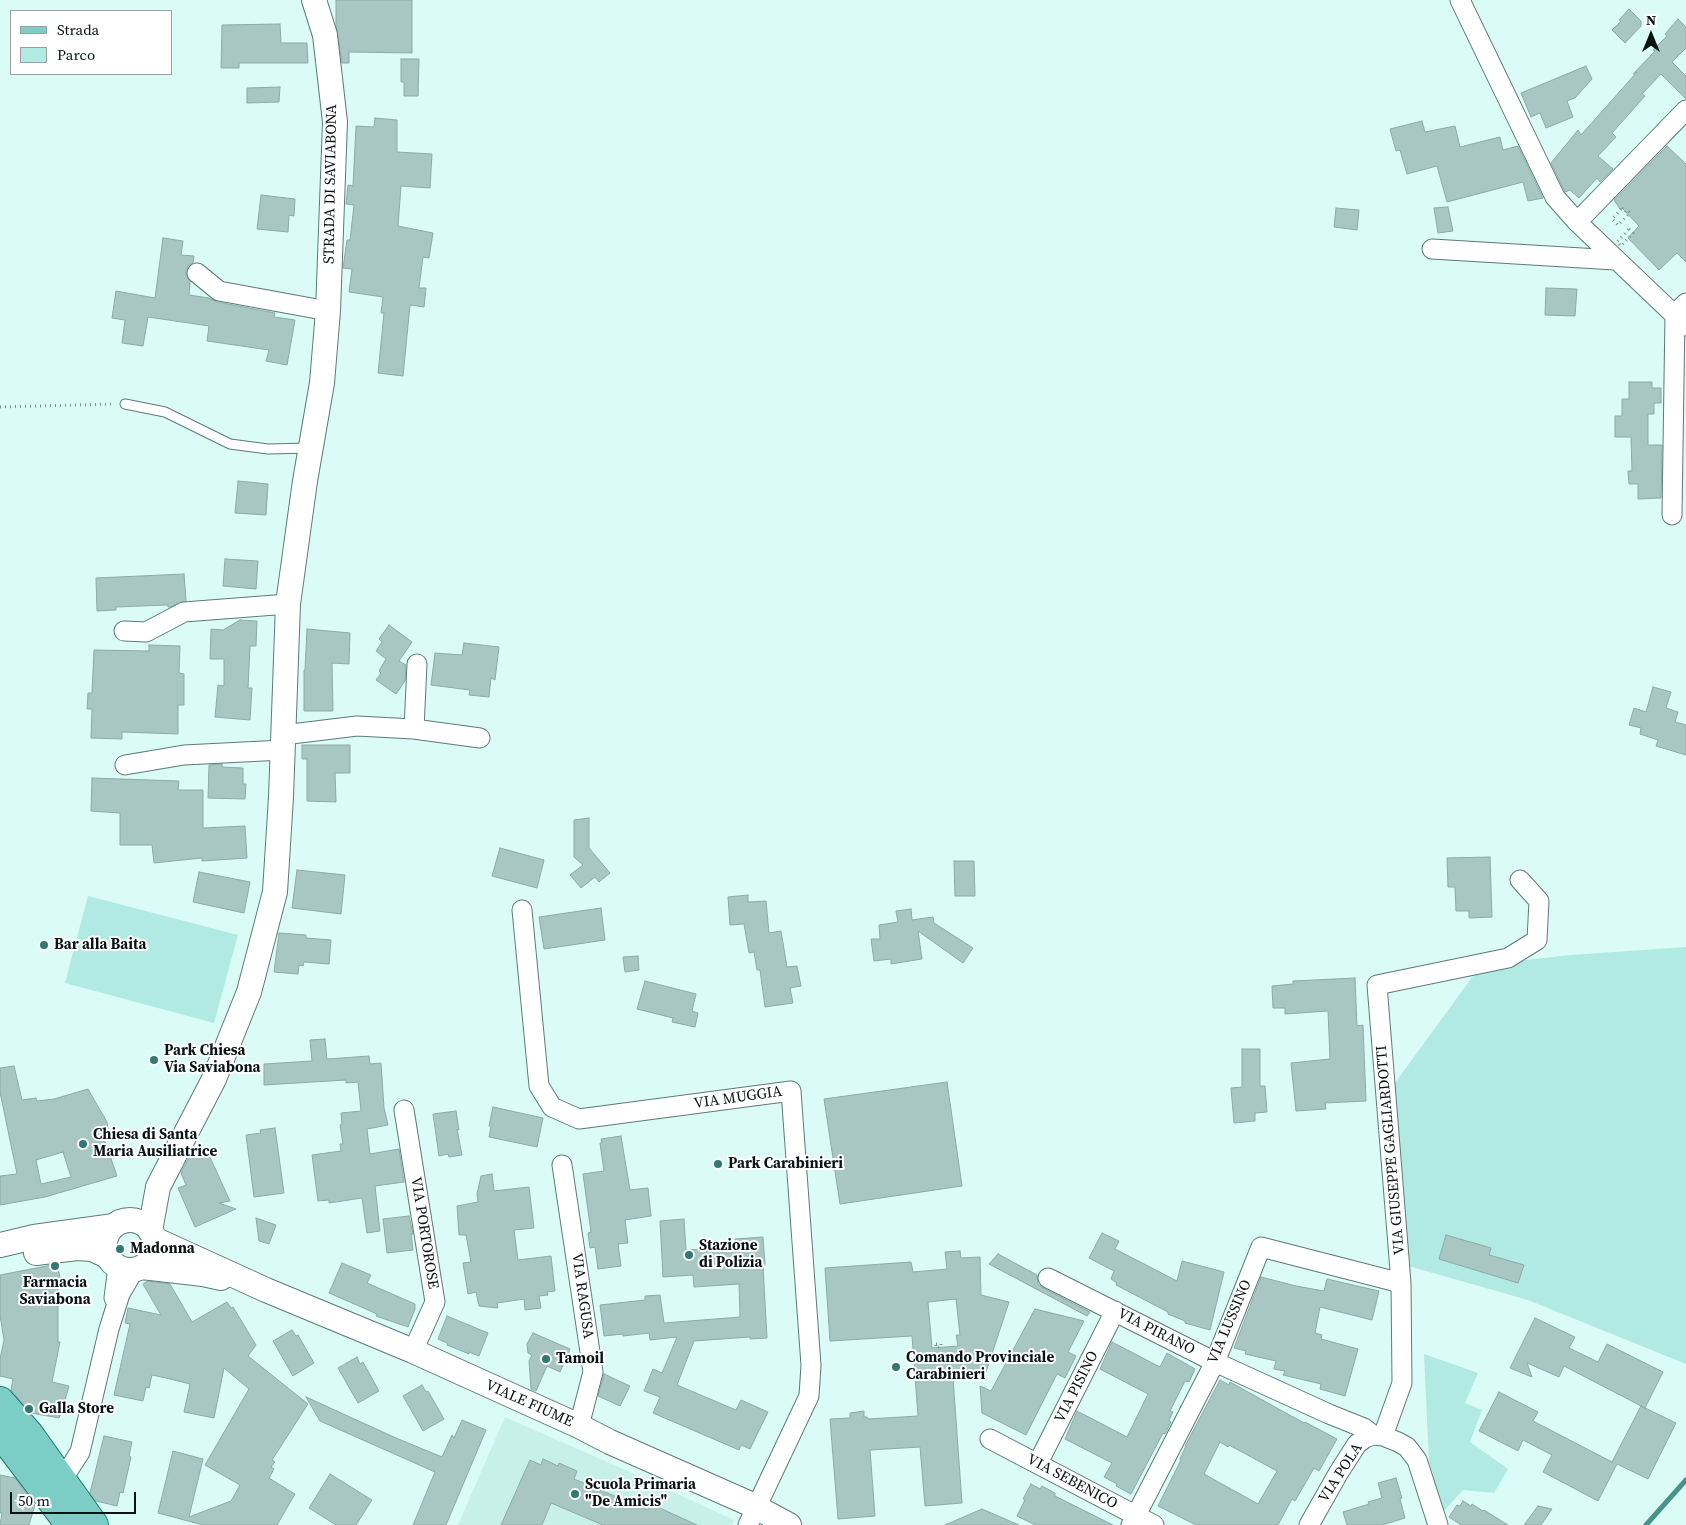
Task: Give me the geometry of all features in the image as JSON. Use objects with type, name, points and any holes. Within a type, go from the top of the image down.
[{"type":"main road","points":[[0,1401],[29,1434],[94,1525]]},
{"type":"main road","points":[[0,1433],[70,1525]]},
{"type":"street","name":"STRADA DI SAVIABONA","points":[[118,1224],[158,1187],[214,1079],[249,992],[274,892],[283,742],[288,604],[322,383],[328,311],[335,122],[325,34],[314,0]]},
{"type":"street","points":[[1460,0],[1555,197],[1615,260],[1682,314],[1672,515]]},
{"type":"street","points":[[1577,222],[1686,110]]},
{"type":"street","points":[[1432,249],[1615,260]]},
{"type":"street","points":[[196,273],[219,291],[328,311]]},
{"type":"street","points":[[124,631],[146,632],[184,612],[288,604]]},
{"type":"street","points":[[414,730],[417,664]]},
{"type":"street","points":[[125,765],[283,742],[356,726],[414,730],[480,738]]},
{"type":"street","name":"VIA GIUSEPPE GAGLIARDOTTI","points":[[1378,1435],[1402,1383],[1401,1283],[1377,985],[1508,958],[1537,940],[1539,901],[1520,880]]},
{"type":"street","name":"VIA MUGGIA","points":[[522,910],[539,1086],[552,1107],[579,1119],[791,1091],[811,1365],[809,1396],[752,1516]]},
{"type":"street","name":"VIA PORTOROSE","points":[[404,1110],[435,1302],[413,1351]]},
{"type":"street","name":"VIA RAGUSA","points":[[562,1165],[593,1372],[579,1426]]},
{"type":"street","name":"STRADA DI SAVIABONA","points":[[152,1235],[158,1187]]},
{"type":"street","points":[[0,1245],[34,1237],[118,1224],[129,1220],[144,1226],[152,1235],[154,1247],[148,1262],[125,1265],[105,1248],[109,1232],[118,1224]]},
{"type":"street","name":"VIALE FIUME","points":[[152,1235],[266,1290],[413,1351],[579,1426],[752,1516],[789,1525]]},
{"type":"street","name":"VIA LUSSINO","points":[[1133,1520],[1215,1362],[1261,1247],[1401,1283]]},
{"type":"street","name":"VIALE FIUME","points":[[0,1261],[38,1252],[77,1248],[92,1249],[125,1265],[203,1274],[266,1290]]},
{"type":"street","points":[[62,1480],[80,1452],[125,1265]]},
{"type":"street","name":"VIA PIRANO","points":[[1048,1278],[1215,1362],[1378,1435]]},
{"type":"street","name":"VIA PISINO","points":[[1038,1463],[1116,1311]]},
{"type":"street","points":[[1378,1435],[1406,1447],[1417,1460],[1438,1525]]},
{"type":"street","name":"VIA POLA","points":[[1309,1525],[1338,1472],[1357,1444],[1365,1438],[1378,1435]]},
{"type":"street","name":"VIA SEBENICO","points":[[990,1439],[1038,1463],[1133,1520],[1154,1525]]},
{"type":"lane","points":[[125,404],[165,412],[230,444],[268,449],[311,448]]},
{"type":"path","points":[[1622,208],[1625,212],[1627,210],[1630,213],[1618,225],[1612,219],[1622,208]]},
{"type":"path","points":[[1629,229],[1633,233],[1621,246],[1617,242],[1629,229]]},
{"type":"path","points":[[0,406],[125,404]]},
{"type":"shaded area","name":"Scuola Primaria \"De Amicis\"","points":[[505,1417],[734,1520],[732,1525],[458,1525]]},
{"type":"green space","points":[[88,896],[238,935],[214,1023],[65,983]]},
{"type":"green space","points":[[1686,947],[1686,1364],[1528,1300],[1405,1265],[1395,1083],[1481,965],[1570,955]]},
{"type":"green space","points":[[1424,1354],[1478,1373],[1465,1403],[1482,1410],[1470,1442],[1508,1469],[1494,1493],[1463,1490],[1443,1512],[1429,1462]]},
{"type":"building","points":[[336,0],[412,0],[412,53],[349,52],[349,63],[342,63],[336,25]]},
{"type":"building","points":[[1629,9],[1641,21],[1641,26],[1625,43],[1612,30]]},
{"type":"building","points":[[1678,19],[1686,27],[1686,48],[1672,62],[1686,76],[1686,99],[1661,74],[1642,94],[1645,96],[1612,133],[1616,137],[1598,156],[1613,169],[1600,182],[1597,178],[1579,198],[1570,190],[1565,192],[1551,163],[1578,130],[1581,135],[1637,72],[1633,74],[1655,51],[1653,50],[1667,36],[1665,34]]},
{"type":"building","points":[[280,24],[281,43],[307,43],[308,63],[239,63],[239,68],[221,68],[222,25]]},
{"type":"building","points":[[401,59],[419,59],[418,96],[404,96],[404,82],[401,82]]},
{"type":"building","points":[[1586,66],[1592,79],[1575,98],[1567,101],[1573,117],[1546,128],[1540,113],[1531,117],[1521,93]]},
{"type":"building","points":[[280,87],[279,102],[247,103],[247,88]]},
{"type":"building","points":[[375,118],[397,120],[397,152],[432,154],[430,188],[401,186],[398,226],[433,233],[429,258],[423,257],[419,288],[426,288],[424,307],[410,305],[403,376],[378,373],[384,313],[381,313],[383,297],[349,292],[352,269],[343,268],[347,240],[350,240],[354,205],[346,204],[348,185],[353,186],[356,126],[374,127]]},
{"type":"building","points":[[1422,121],[1425,132],[1455,126],[1460,147],[1500,137],[1503,150],[1518,146],[1543,198],[1528,201],[1523,182],[1447,202],[1437,166],[1407,174],[1400,150],[1396,151],[1390,129]]},
{"type":"building","points":[[1667,146],[1686,164],[1686,262],[1677,253],[1659,270],[1628,238],[1639,226],[1622,208],[1620,209],[1614,200]]},
{"type":"building","points":[[261,195],[295,199],[294,216],[289,215],[288,232],[257,229]]},
{"type":"building","points":[[1448,207],[1453,231],[1438,233],[1434,208]]},
{"type":"building","points":[[1336,208],[1359,210],[1357,230],[1334,227]]},
{"type":"building","points":[[163,238],[183,241],[181,255],[194,256],[193,263],[188,266],[186,272],[190,282],[189,295],[275,313],[274,317],[295,320],[287,365],[266,361],[269,350],[207,341],[209,326],[148,317],[143,346],[122,343],[125,320],[112,318],[116,291],[155,298]]},
{"type":"building","points":[[1546,288],[1577,289],[1575,316],[1545,315]]},
{"type":"building","points":[[1629,382],[1652,382],[1652,388],[1661,388],[1661,403],[1654,403],[1654,414],[1648,414],[1648,445],[1662,445],[1661,498],[1638,499],[1638,484],[1629,484],[1628,471],[1632,471],[1631,437],[1615,437],[1615,416],[1622,416],[1622,399],[1629,399]]},
{"type":"building","points":[[238,481],[268,484],[266,515],[235,513]]},
{"type":"building","points":[[225,559],[258,561],[256,589],[223,586]]},
{"type":"building","points":[[184,574],[186,601],[170,607],[168,605],[116,607],[116,610],[97,611],[96,578]]},
{"type":"building","points":[[240,620],[257,621],[256,646],[250,646],[248,688],[252,688],[250,720],[215,717],[218,685],[224,686],[224,659],[210,659],[211,629],[223,630]]},
{"type":"building","points":[[389,625],[412,642],[399,661],[406,665],[405,681],[396,694],[376,680],[381,673],[379,671],[386,659],[376,651],[382,642],[379,639]]},
{"type":"building","points":[[307,629],[350,633],[349,664],[332,663],[333,711],[304,711]]},
{"type":"building","points":[[464,643],[499,647],[495,680],[491,678],[489,697],[469,695],[470,690],[431,685],[435,653],[462,655]]},
{"type":"building","points":[[149,645],[180,646],[179,673],[184,674],[184,705],[178,705],[178,734],[122,732],[122,739],[91,738],[92,709],[87,709],[88,693],[92,693],[94,650],[149,651]]},
{"type":"building","points":[[1653,687],[1671,692],[1666,708],[1678,712],[1675,722],[1686,725],[1686,755],[1656,746],[1658,740],[1640,734],[1641,728],[1629,725],[1634,708],[1646,712]]},
{"type":"building","points":[[302,745],[350,745],[350,773],[335,773],[336,802],[307,801],[307,759],[302,759]]},
{"type":"building","points":[[222,764],[222,767],[243,768],[243,784],[246,784],[245,799],[208,798],[209,765]]},
{"type":"building","points":[[92,778],[179,781],[178,790],[203,790],[203,828],[245,826],[247,858],[202,861],[202,858],[154,863],[152,845],[120,845],[120,813],[91,811]]},
{"type":"building","points":[[589,818],[589,848],[610,873],[599,882],[595,877],[581,888],[570,875],[583,865],[574,857],[574,820]]},
{"type":"building","points":[[500,848],[544,860],[537,888],[492,876]]},
{"type":"building","points":[[1490,857],[1492,917],[1469,918],[1469,911],[1456,911],[1455,887],[1448,887],[1447,858]]},
{"type":"building","points":[[954,861],[974,861],[975,896],[955,896]]},
{"type":"building","points":[[297,870],[345,875],[341,914],[292,908]]},
{"type":"building","points":[[199,872],[250,882],[244,913],[193,902]]},
{"type":"building","points":[[748,895],[748,902],[766,901],[769,933],[781,931],[787,967],[797,966],[801,986],[790,988],[793,1003],[765,1007],[760,970],[757,970],[754,952],[749,953],[744,924],[730,925],[728,897]]},
{"type":"building","points":[[601,908],[605,940],[544,949],[539,917]]},
{"type":"building","points":[[911,909],[912,920],[933,917],[934,923],[973,948],[963,963],[918,931],[922,959],[891,964],[891,959],[874,961],[871,939],[880,939],[879,925],[898,922],[896,911]]},
{"type":"building","points":[[279,933],[306,935],[306,938],[331,940],[329,964],[304,962],[303,966],[299,965],[298,974],[274,972]]},
{"type":"building","points":[[638,956],[639,970],[625,972],[623,957]]},
{"type":"building","points":[[1355,978],[1357,1026],[1363,1025],[1366,1101],[1325,1103],[1326,1109],[1296,1111],[1291,1063],[1330,1059],[1328,1011],[1285,1014],[1285,1008],[1273,1008],[1272,986],[1293,984],[1293,981]]},
{"type":"building","points":[[645,981],[696,994],[692,1011],[698,1013],[695,1027],[672,1022],[673,1018],[637,1009]]},
{"type":"building","points":[[325,1039],[327,1059],[369,1056],[370,1064],[381,1063],[384,1108],[388,1125],[367,1129],[370,1154],[399,1149],[404,1182],[375,1186],[380,1231],[367,1233],[362,1198],[329,1203],[329,1200],[318,1201],[312,1155],[341,1151],[340,1144],[343,1144],[340,1125],[342,1124],[341,1113],[361,1111],[358,1082],[346,1083],[346,1080],[264,1085],[264,1064],[312,1061],[310,1040]]},
{"type":"building","points":[[1242,1049],[1260,1049],[1260,1086],[1265,1086],[1267,1112],[1255,1113],[1255,1121],[1234,1123],[1231,1088],[1242,1087]]},
{"type":"building","points":[[14,1066],[22,1100],[36,1098],[37,1101],[54,1099],[88,1089],[107,1122],[109,1135],[103,1136],[117,1176],[45,1197],[0,1205],[0,1176],[17,1174],[0,1092],[0,1068]],"holes":[[[63,1152],[71,1177],[41,1184],[36,1160]]]},
{"type":"building","points":[[947,1082],[962,1186],[840,1204],[824,1099]]},
{"type":"building","points":[[493,1107],[543,1118],[537,1147],[489,1137]]},
{"type":"building","points":[[456,1111],[462,1155],[449,1157],[448,1154],[439,1156],[433,1114]]},
{"type":"building","points":[[275,1128],[284,1193],[254,1197],[246,1135],[261,1133],[260,1130]]},
{"type":"building","points":[[621,1136],[630,1190],[648,1188],[651,1216],[625,1220],[628,1243],[618,1244],[621,1266],[598,1269],[595,1247],[590,1248],[588,1233],[591,1232],[583,1174],[604,1171],[601,1139]]},
{"type":"building","points":[[201,1145],[206,1157],[209,1155],[230,1201],[219,1203],[236,1209],[195,1227],[178,1188],[186,1185],[181,1173],[193,1149]]},
{"type":"building","points":[[492,1174],[494,1191],[529,1187],[534,1228],[514,1230],[518,1260],[551,1256],[555,1291],[547,1292],[548,1295],[539,1296],[541,1308],[525,1310],[524,1299],[497,1303],[498,1308],[479,1306],[476,1292],[468,1294],[463,1263],[471,1262],[466,1235],[459,1235],[457,1206],[478,1202],[477,1194],[481,1176]]},
{"type":"building","points":[[409,1216],[413,1234],[411,1234],[413,1250],[387,1253],[383,1219]]},
{"type":"building","points":[[256,1218],[276,1225],[269,1244],[259,1241]]},
{"type":"building","points":[[684,1219],[686,1250],[736,1247],[735,1239],[763,1237],[767,1338],[750,1339],[750,1337],[694,1341],[677,1385],[736,1410],[741,1400],[768,1412],[750,1449],[741,1445],[739,1450],[653,1413],[660,1397],[644,1391],[653,1369],[662,1373],[677,1337],[650,1340],[649,1333],[604,1336],[600,1305],[645,1300],[645,1296],[660,1295],[664,1323],[740,1317],[739,1284],[694,1287],[693,1275],[663,1277],[660,1221]]},
{"type":"building","points":[[1102,1233],[1119,1241],[1115,1249],[1177,1281],[1182,1261],[1224,1272],[1210,1330],[1185,1323],[1185,1321],[1168,1314],[1168,1312],[1116,1285],[1117,1283],[1111,1279],[1114,1271],[1089,1258]]},
{"type":"building","points":[[1446,1235],[1491,1248],[1489,1255],[1524,1265],[1518,1283],[1439,1259]]},
{"type":"building","points":[[960,1251],[961,1258],[980,1257],[981,1295],[1009,1302],[985,1375],[953,1378],[962,1503],[925,1506],[920,1447],[870,1450],[875,1516],[838,1519],[830,1419],[850,1418],[850,1413],[864,1411],[864,1417],[868,1419],[918,1416],[912,1336],[830,1341],[825,1268],[911,1262],[913,1272],[947,1269],[945,1252]],"holes":[[[956,1299],[960,1335],[956,1335],[958,1346],[932,1348],[928,1302]]]},
{"type":"building","points":[[998,1254],[1037,1275],[1038,1284],[1043,1288],[1090,1312],[1087,1316],[989,1264]]},
{"type":"building","points":[[342,1263],[371,1275],[367,1283],[415,1304],[408,1327],[376,1316],[377,1314],[329,1293]]},
{"type":"building","points":[[57,1264],[62,1286],[58,1286],[58,1342],[60,1342],[52,1382],[69,1386],[59,1418],[31,1413],[11,1390],[13,1379],[0,1376],[0,1359],[4,1340],[0,1315],[0,1275]]},
{"type":"building","points":[[1261,1277],[1324,1291],[1327,1279],[1379,1291],[1372,1320],[1320,1307],[1315,1333],[1322,1335],[1321,1339],[1358,1349],[1345,1396],[1320,1389],[1321,1384],[1283,1375],[1285,1371],[1274,1369],[1276,1361],[1245,1354],[1246,1351],[1234,1348]]},
{"type":"building","points":[[148,1281],[170,1284],[192,1322],[227,1302],[231,1308],[233,1307],[256,1345],[248,1356],[308,1404],[272,1460],[275,1462],[271,1467],[274,1469],[269,1478],[295,1494],[277,1525],[203,1525],[158,1513],[173,1451],[203,1459],[189,1517],[231,1501],[240,1485],[205,1465],[249,1389],[224,1368],[214,1418],[184,1412],[190,1384],[166,1378],[152,1375],[149,1388],[146,1387],[143,1401],[114,1395],[130,1324],[125,1323],[128,1308],[161,1315],[143,1284]]},
{"type":"building","points":[[1035,1309],[1084,1321],[1068,1352],[1076,1356],[1065,1378],[1057,1374],[1026,1435],[982,1413],[980,1386],[991,1391]]},
{"type":"building","points":[[447,1316],[488,1333],[479,1356],[447,1345],[447,1343],[438,1339]]},
{"type":"building","points":[[1535,1318],[1575,1337],[1569,1348],[1598,1362],[1607,1344],[1663,1372],[1645,1408],[1564,1366],[1559,1377],[1527,1363],[1532,1377],[1510,1368]]},
{"type":"building","points":[[292,1330],[296,1336],[298,1335],[314,1363],[293,1376],[273,1341]]},
{"type":"building","points":[[533,1333],[570,1349],[560,1372],[547,1366],[536,1391],[531,1389],[529,1361],[532,1355],[528,1353],[527,1344]]},
{"type":"building","points":[[1112,1342],[1160,1367],[1167,1353],[1195,1369],[1189,1382],[1185,1381],[1170,1411],[1173,1412],[1169,1420],[1171,1422],[1165,1434],[1163,1433],[1131,1494],[1104,1477],[1112,1463],[1065,1439],[1077,1411],[1127,1437],[1148,1394],[1100,1369]]},
{"type":"building","points":[[357,1357],[360,1364],[363,1362],[379,1391],[358,1403],[338,1368]]},
{"type":"building","points":[[604,1374],[630,1386],[620,1406],[598,1396]]},
{"type":"building","points":[[1220,1380],[1229,1385],[1230,1382],[1337,1439],[1319,1471],[1314,1468],[1295,1501],[1292,1499],[1278,1525],[1196,1525],[1158,1506],[1181,1460],[1185,1446]],"holes":[[[1220,1442],[1228,1447],[1229,1445],[1277,1471],[1258,1504],[1204,1474]]]},
{"type":"building","points":[[422,1385],[426,1392],[428,1391],[444,1419],[423,1431],[403,1396]]},
{"type":"building","points":[[1499,1392],[1538,1412],[1533,1421],[1612,1462],[1641,1406],[1676,1423],[1648,1479],[1617,1464],[1598,1501],[1543,1472],[1552,1455],[1523,1440],[1518,1451],[1479,1431]]},
{"type":"building","points":[[306,1397],[442,1457],[452,1435],[454,1438],[462,1420],[486,1430],[446,1525],[413,1525],[435,1472],[320,1421]]},
{"type":"building","points":[[104,1436],[132,1442],[129,1456],[131,1457],[123,1493],[120,1492],[117,1506],[96,1501],[90,1493]]},
{"type":"building","points":[[543,1459],[558,1466],[559,1463],[577,1471],[574,1479],[648,1510],[651,1504],[697,1525],[603,1525],[551,1503],[542,1525],[501,1525],[530,1460],[541,1465]]},
{"type":"building","points":[[330,1474],[372,1500],[356,1525],[336,1525],[309,1508]]},
{"type":"building","points":[[0,1475],[15,1478],[35,1505],[29,1525],[0,1525],[2,1513],[0,1513]]},
{"type":"building","points":[[1396,1478],[1405,1518],[1382,1525],[1347,1525],[1343,1512],[1382,1498],[1378,1483]]},
{"type":"building","points":[[1031,1484],[1040,1489],[1042,1486],[1055,1493],[1055,1496],[1113,1525],[1035,1525],[1017,1516]]},
{"type":"building","points":[[1463,1501],[1484,1510],[1508,1525],[1461,1525],[1449,1517],[1457,1505],[1460,1506]]},
{"type":"building","points":[[1538,1506],[1552,1509],[1541,1525],[1524,1525]]},
{"type":"building","points":[[982,1509],[1019,1525],[945,1525]]},
{"type":"waterway","points":[[1646,1525],[1686,1480]]},
{"type":"place","name":"Bar alla Baita","points":[[44,945]]},
{"type":"place","name":"Park Chiesa Via Saviabona","points":[[154,1060]]},
{"type":"place","name":"Chiesa di Santa Maria Ausiliatrice","points":[[83,1144]]},
{"type":"place","name":"Park Carabinieri","points":[[718,1164]]},
{"type":"place","name":"Madonna","points":[[120,1249]]},
{"type":"place","name":"Stazione di Polizia","points":[[689,1255]]},
{"type":"place","name":"Farmacia Saviabona","points":[[55,1266]]},
{"type":"place","name":"Tamoil","points":[[546,1359]]},
{"type":"place","name":"Comando Provinciale Carabinieri","points":[[896,1367]]},
{"type":"place","name":"Galla Store","points":[[29,1409]]},
{"type":"place","name":"Scuola Primaria \"De Amicis\"","points":[[575,1494]]}]
